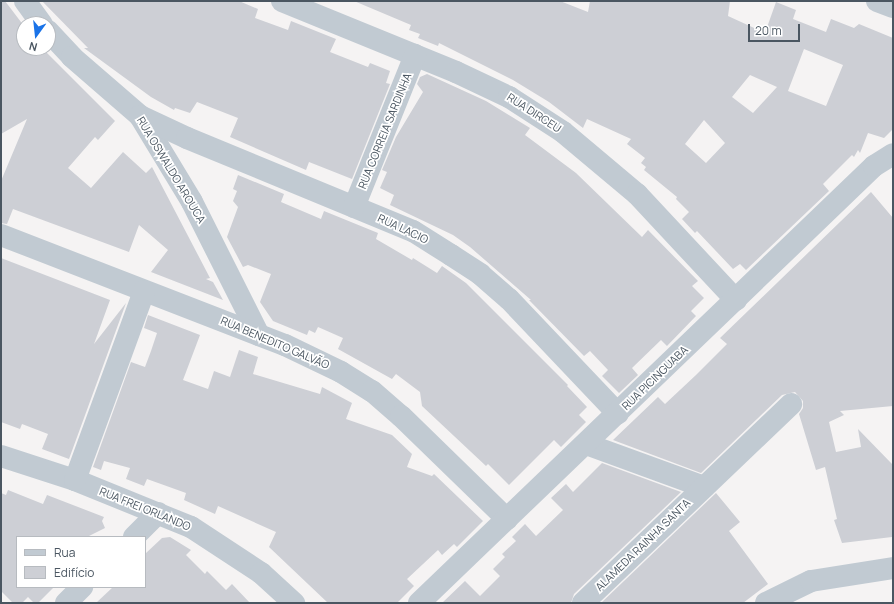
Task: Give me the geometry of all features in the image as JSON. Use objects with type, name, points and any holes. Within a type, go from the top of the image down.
[{"type":"street","points":[[25,1],[36,16]]},
{"type":"street","name":"RUA DIRCEU","points":[[282,1],[415,55],[509,97],[564,132],[637,194],[736,300]]},
{"type":"street","points":[[877,1],[893,7]]},
{"type":"street","name":"RUA OSWALDO AROUCA","points":[[56,40],[72,57],[140,116],[192,202],[259,335]]},
{"type":"street","name":"RUA CORREIA SARDINHA","points":[[354,207],[415,55]]},
{"type":"street","name":"RUA LACIO","points":[[140,116],[413,232],[480,274],[509,299],[618,414]]},
{"type":"street","name":"RUA PICINGUABA","points":[[419,603],[618,414],[874,166],[893,154]]},
{"type":"street","name":"RUA BENEDITO GALVÃO","points":[[1,235],[259,335],[341,372],[372,391],[507,519]]},
{"type":"street","points":[[75,480],[144,291]]},
{"type":"street","name":"ALAMEDA RAINHA SANTA","points":[[583,603],[791,404]]},
{"type":"street","name":"ALAMEDA RAINHA SANTA","points":[[586,444],[704,487]]},
{"type":"street","name":"RUA FREI ORLANDO","points":[[1,456],[75,480],[191,527],[261,573],[294,603]]},
{"type":"street","points":[[135,536],[158,513]]},
{"type":"street","points":[[766,603],[811,582],[893,568]]},
{"type":"street","points":[[66,603],[81,588]]},
{"type":"building","points":[[1,1],[5,1],[16,16],[16,56],[50,56],[115,121],[98,140],[95,137],[68,168],[91,188],[123,152],[146,173],[152,167],[210,278],[206,279],[213,282],[223,300],[151,272],[168,250],[139,225],[129,252],[13,209],[7,224],[1,223],[1,181],[27,119],[1,134]]},
{"type":"building","points":[[42,1],[239,1],[258,9],[255,18],[288,30],[291,21],[336,39],[330,52],[368,67],[370,63],[390,71],[386,83],[390,84],[352,179],[309,162],[306,170],[230,137],[238,118],[197,102],[190,113],[175,108],[174,110],[151,97],[84,48],[88,48]]},
{"type":"building","points":[[354,1],[560,1],[588,12],[590,1],[730,1],[728,16],[765,33],[776,2],[796,10],[793,19],[826,32],[831,19],[854,28],[859,24],[893,38],[893,129],[884,138],[868,133],[860,153],[858,150],[854,157],[852,155],[823,184],[829,191],[746,270],[740,264],[733,269],[697,231],[695,233],[682,219],[689,212],[676,199],[677,197],[644,170],[646,167],[641,163],[645,158],[627,144],[631,139],[587,119],[583,128],[549,102],[513,80],[439,43],[438,46],[418,38],[420,34],[409,30],[411,25]],"holes":[[[804,49],[843,65],[826,106],[788,91]],[[750,75],[777,87],[753,113],[732,97]],[[704,120],[725,143],[706,163],[685,144]]]},
{"type":"building","points":[[427,74],[486,101],[530,128],[525,135],[576,173],[642,237],[648,230],[698,281],[692,286],[704,298],[691,311],[696,316],[667,346],[661,340],[632,368],[638,375],[619,393],[602,376],[608,370],[590,351],[584,356],[529,300],[531,300],[470,247],[453,235],[390,205],[394,195],[380,188],[387,172],[382,170],[396,137],[423,92],[417,84],[420,77]]},
{"type":"building","points":[[238,175],[284,194],[281,202],[321,219],[324,211],[378,233],[376,239],[412,260],[413,258],[437,273],[442,266],[466,283],[568,385],[567,386],[587,407],[579,415],[586,422],[561,447],[554,440],[509,485],[488,464],[486,466],[422,406],[420,392],[396,374],[392,379],[338,349],[343,338],[318,327],[315,333],[309,330],[307,335],[273,321],[260,302],[271,274],[248,265],[243,267],[227,237],[238,207],[233,201],[237,191],[233,189]]},
{"type":"building","points":[[871,192],[893,218],[893,406],[840,411],[844,415],[829,422],[836,452],[861,447],[858,429],[892,464],[892,537],[842,543],[834,520],[837,519],[825,467],[816,470],[799,414],[803,408],[803,401],[795,392],[782,395],[701,473],[613,440],[658,397],[665,404],[696,375],[727,344],[720,338]]},
{"type":"building","points":[[1,258],[110,300],[94,344],[126,303],[69,459],[42,449],[48,434],[22,424],[20,429],[1,422]]},
{"type":"building","points":[[148,315],[200,335],[183,380],[208,389],[214,371],[230,377],[239,350],[258,357],[253,374],[320,394],[322,387],[352,403],[346,419],[392,435],[412,454],[407,467],[432,476],[434,474],[483,521],[457,547],[454,544],[442,555],[438,550],[407,579],[414,586],[397,603],[328,603],[269,547],[276,532],[218,506],[215,514],[184,500],[186,493],[147,479],[144,486],[126,479],[130,468],[104,461],[101,470],[93,467],[131,362],[145,367],[151,351],[157,333],[144,328]]},
{"type":"building","points":[[602,463],[681,492],[574,594],[571,603],[442,603],[465,581],[480,596],[500,576],[493,569],[505,557],[502,554],[516,541],[512,537],[525,524],[536,536],[563,510],[551,498],[566,484],[573,492]]},
{"type":"building","points":[[8,490],[43,504],[47,495],[104,517],[102,521],[105,528],[89,536],[16,536],[16,588],[53,588],[39,602],[33,602],[28,597],[22,603],[13,603],[1,591],[1,493],[6,495]]},
{"type":"building","points":[[716,493],[740,522],[729,531],[768,584],[743,603],[601,603]]},
{"type":"building","points":[[170,537],[191,550],[186,555],[205,574],[207,571],[226,590],[232,584],[250,603],[96,603],[112,588],[146,588],[146,553],[162,538]]}]
